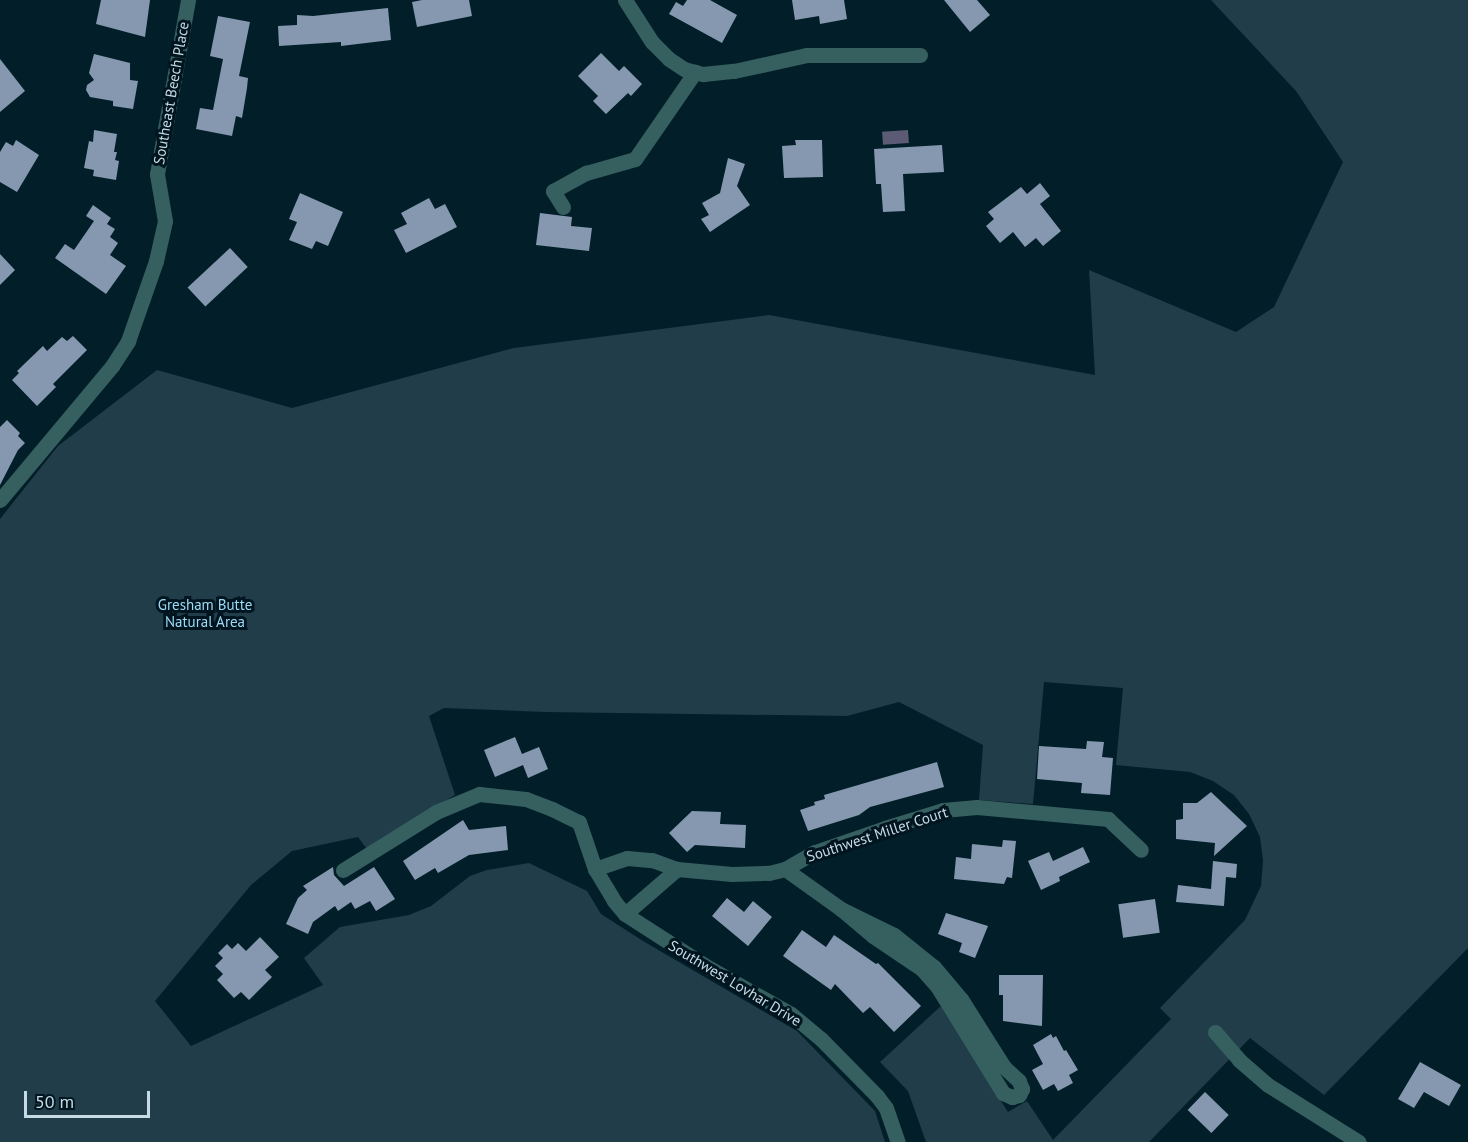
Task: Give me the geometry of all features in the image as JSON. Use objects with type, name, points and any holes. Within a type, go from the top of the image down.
[{"type":"street","name":"Southeast Beech Place","points":[[0,500],[112,366],[128,341],[156,261],[165,221],[157,174],[188,0]]},
{"type":"street","points":[[625,0],[652,42],[669,59],[703,74],[734,71],[807,55],[920,55]]},
{"type":"street","points":[[563,207],[553,191],[586,173],[635,159],[695,72]]},
{"type":"street","name":"Southwest Lovhar Drive","points":[[343,870],[436,812],[479,794],[526,799],[579,822],[595,869],[614,902],[625,914],[704,965],[791,1014],[821,1039],[886,1108],[898,1142]]},
{"type":"street","name":"Southwest Miller Court","points":[[595,869],[627,858],[652,860],[677,869],[753,875],[785,869],[815,852],[943,810],[977,807],[1108,819],[1141,850]]},
{"type":"street","points":[[625,914],[677,869]]},
{"type":"street","points":[[785,869],[842,909],[873,936],[921,969],[938,986],[1004,1093],[1012,1097],[1019,1095],[1022,1089],[1019,1082],[1004,1067],[961,999],[934,967],[894,935],[842,909]]},
{"type":"street","points":[[1215,1032],[1239,1060],[1268,1085],[1359,1142]]},
{"type":"green space","name":"Gresham Butte Natural Area","points":[[1211,0],[1468,0],[1468,948],[1324,1095],[1250,1038],[1149,1142],[926,1142],[908,1091],[880,1062],[941,1006],[1008,1112],[1027,1101],[1053,1140],[1171,1019],[1160,1008],[1245,920],[1261,886],[1263,861],[1260,837],[1249,814],[1234,795],[1213,781],[1190,772],[1116,765],[1123,688],[1044,682],[1033,804],[979,800],[983,745],[899,702],[847,716],[545,712],[444,708],[429,716],[455,795],[366,848],[358,837],[292,851],[251,885],[155,1001],[191,1046],[323,985],[304,958],[340,927],[409,915],[431,906],[470,876],[487,870],[529,863],[587,891],[601,914],[797,1031],[875,1111],[885,1142],[0,1142],[0,519],[58,446],[157,370],[292,408],[514,348],[769,315],[1095,375],[1089,270],[1236,332],[1274,307],[1343,162],[1296,91]]},
{"type":"shaded area","points":[[908,130],[909,143],[883,145],[882,132]]},
{"type":"building","points":[[101,0],[150,0],[145,37],[96,24]]},
{"type":"building","points":[[469,0],[472,16],[417,27],[412,2]]},
{"type":"building","points":[[687,0],[710,0],[737,15],[722,43],[669,14],[676,2],[683,6]]},
{"type":"building","points":[[792,0],[844,0],[847,19],[820,24],[819,16],[795,20]]},
{"type":"building","points":[[944,0],[977,0],[990,15],[970,32]]},
{"type":"building","points":[[388,8],[391,40],[341,46],[341,42],[279,46],[278,26],[297,25],[297,15],[313,16]]},
{"type":"building","points":[[218,16],[250,22],[239,76],[248,78],[247,88],[242,118],[236,116],[232,136],[196,129],[200,108],[213,110],[223,59],[210,56]]},
{"type":"building","points":[[601,53],[619,71],[624,66],[642,84],[631,96],[628,93],[606,114],[593,101],[598,96],[578,76]]},
{"type":"building","points":[[94,54],[130,63],[130,80],[138,81],[133,109],[113,106],[113,101],[90,97],[86,90],[87,85],[94,80],[89,73]]},
{"type":"building","points":[[0,59],[25,91],[0,112]]},
{"type":"building","points":[[94,130],[117,134],[114,152],[117,152],[115,160],[119,161],[116,180],[93,176],[94,170],[84,168],[89,141],[93,142]]},
{"type":"building","points":[[16,140],[39,155],[17,192],[0,182],[0,152],[6,142],[13,146]]},
{"type":"building","points":[[795,140],[822,140],[823,177],[784,178],[782,146],[796,145]]},
{"type":"building","points":[[942,145],[944,172],[903,174],[905,211],[883,212],[881,184],[876,184],[874,149]]},
{"type":"building","points":[[728,158],[745,164],[737,186],[750,205],[710,232],[701,219],[709,215],[702,203],[720,193]]},
{"type":"building","points":[[1040,183],[1050,196],[1040,204],[1061,231],[1043,246],[1036,238],[1025,247],[1013,232],[1000,243],[986,226],[994,219],[988,212],[1021,187],[1027,194]]},
{"type":"building","points":[[300,193],[343,212],[328,246],[316,241],[312,249],[289,240],[297,222],[289,219]]},
{"type":"building","points":[[429,198],[435,209],[445,204],[457,227],[406,253],[394,230],[407,224],[401,213]]},
{"type":"building","points":[[93,205],[111,218],[107,224],[115,229],[110,237],[118,243],[110,255],[126,266],[106,294],[55,258],[65,244],[74,250],[94,221],[86,216]]},
{"type":"building","points":[[540,213],[572,217],[571,226],[592,228],[589,251],[536,245]]},
{"type":"building","points":[[230,248],[248,267],[205,307],[188,288]]},
{"type":"building","points":[[0,254],[15,270],[0,285]]},
{"type":"building","points":[[73,336],[87,350],[53,384],[56,387],[37,406],[12,380],[19,373],[17,371],[43,346],[47,351],[62,337],[67,341]]},
{"type":"building","points":[[7,420],[20,433],[18,436],[25,443],[18,450],[0,485],[0,427]]},
{"type":"building","points":[[515,737],[522,754],[539,747],[548,769],[528,778],[523,765],[495,777],[484,750]]},
{"type":"building","points":[[1087,741],[1104,742],[1102,757],[1113,758],[1110,795],[1081,793],[1082,783],[1037,779],[1039,746],[1086,749]]},
{"type":"building","points":[[937,762],[944,787],[870,807],[859,815],[808,831],[800,810],[825,799],[824,795]]},
{"type":"building","points":[[1211,792],[1247,826],[1214,856],[1215,843],[1176,839],[1176,820],[1183,819],[1183,803],[1197,803]]},
{"type":"building","points":[[692,811],[721,812],[720,824],[746,825],[745,848],[695,845],[687,852],[669,833]]},
{"type":"building","points":[[463,820],[469,830],[506,826],[508,850],[469,855],[438,873],[435,868],[415,880],[403,861]]},
{"type":"building","points":[[1003,840],[1016,841],[1012,878],[1007,877],[1004,884],[954,879],[956,857],[971,859],[972,844],[1002,847]]},
{"type":"building","points":[[1083,847],[1090,862],[1059,877],[1060,881],[1041,890],[1028,861],[1049,852],[1053,861]]},
{"type":"building","points":[[1213,861],[1237,864],[1236,878],[1226,877],[1224,906],[1176,902],[1178,885],[1211,889]]},
{"type":"building","points":[[333,867],[334,875],[344,886],[374,867],[395,899],[376,911],[370,901],[355,909],[351,902],[338,911],[335,906],[313,922],[308,934],[286,924],[298,898],[307,890],[303,886]]},
{"type":"building","points":[[727,898],[744,912],[753,901],[772,917],[748,946],[712,916]]},
{"type":"building","points":[[1155,899],[1160,933],[1123,938],[1118,904]]},
{"type":"building","points":[[946,913],[988,926],[975,958],[959,952],[962,943],[938,934]]},
{"type":"building","points":[[802,930],[826,947],[834,935],[876,964],[878,963],[921,1006],[894,1032],[870,1007],[863,1013],[835,984],[831,990],[783,956]]},
{"type":"building","points":[[260,937],[279,957],[265,970],[272,977],[249,1000],[241,992],[234,998],[217,980],[223,974],[215,966],[223,958],[218,953],[227,944],[232,949],[238,943],[246,951]]},
{"type":"building","points":[[999,975],[1043,975],[1042,1026],[1003,1021],[1003,995],[999,995]]},
{"type":"building","points":[[1051,1034],[1053,1038],[1056,1036],[1078,1070],[1069,1075],[1073,1083],[1058,1091],[1054,1084],[1043,1090],[1032,1070],[1043,1064],[1033,1045]]},
{"type":"building","points":[[1420,1062],[1461,1085],[1449,1106],[1424,1092],[1414,1108],[1398,1099]]},
{"type":"building","points":[[1205,1092],[1229,1115],[1211,1133],[1188,1110]]}]
